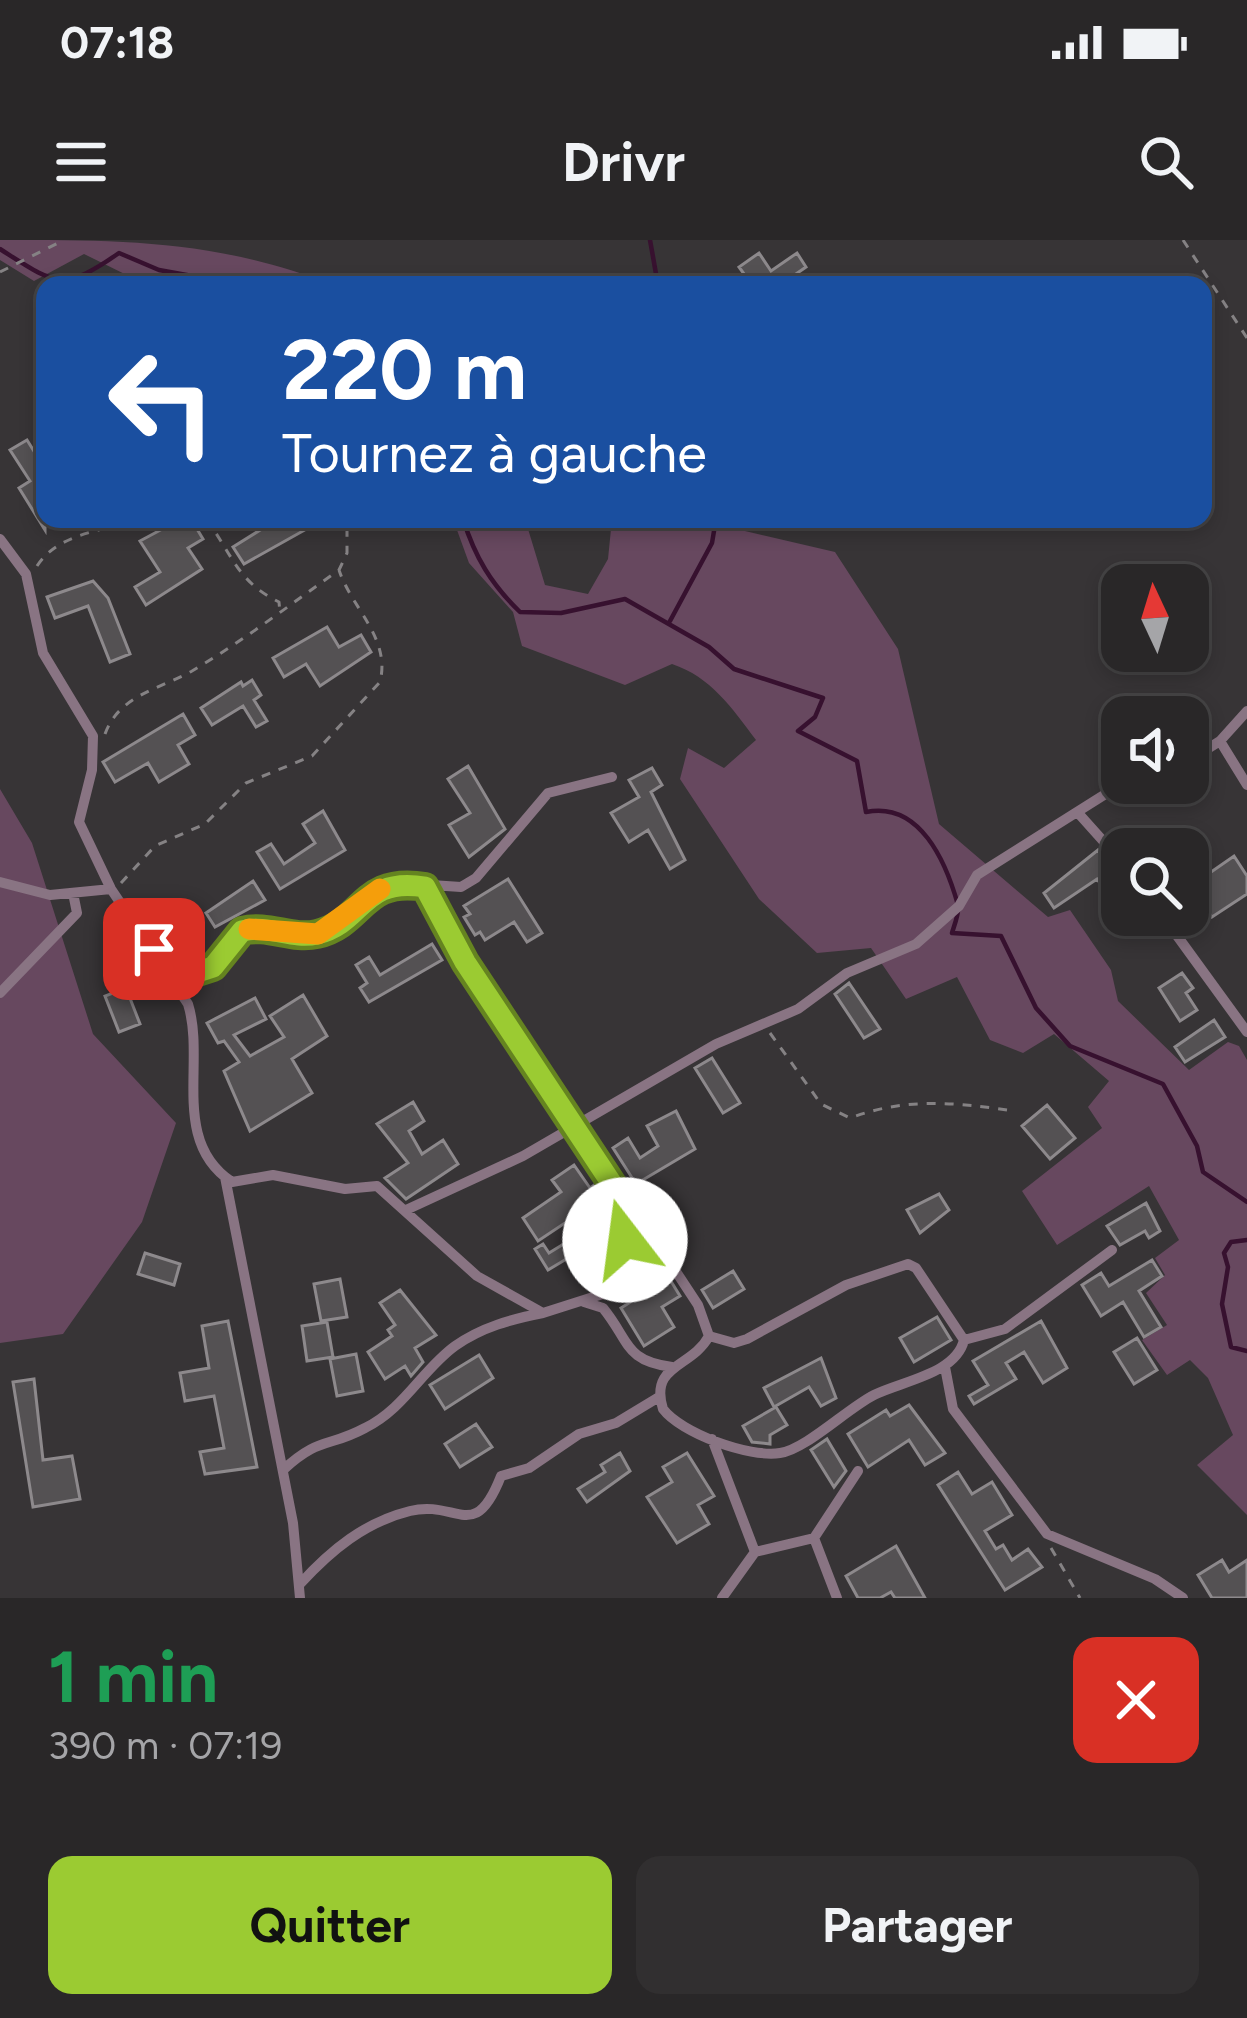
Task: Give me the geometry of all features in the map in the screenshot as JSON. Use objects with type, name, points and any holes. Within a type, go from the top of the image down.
[{"type":"street","points":[[0,538],[26,574],[43,653],[93,736],[92,770],[79,822],[111,889],[176,979],[194,1024],[195,1125],[217,1172],[232,1182],[273,1175],[345,1189],[377,1186],[477,1276],[543,1312]]},
{"type":"street","points":[[1209,748],[1247,711]]},
{"type":"street","points":[[1220,741],[1247,784]]},
{"type":"street","points":[[176,979],[213,967],[242,931],[318,934],[382,888],[401,883],[461,887],[476,878],[548,793],[612,777]]},
{"type":"street","points":[[406,1210],[571,1129],[761,1023],[798,1009],[848,973],[916,944],[959,906],[977,875],[1101,798]]},
{"type":"street","points":[[1078,814],[1101,839]]},
{"type":"street","points":[[0,886],[16,885],[50,895],[111,889]]},
{"type":"street","points":[[425,887],[465,962],[571,1129],[620,1196],[661,1227],[673,1267],[698,1305],[710,1336]]},
{"type":"street","points":[[0,993],[77,913],[73,893]]},
{"type":"street","points":[[1177,936],[1247,1032]]},
{"type":"street","points":[[225,1177],[283,1470],[300,1598]]},
{"type":"street","points":[[283,1470],[310,1445],[364,1430],[400,1405],[454,1347],[490,1326],[612,1291],[625,1266],[620,1196]]},
{"type":"street","points":[[710,1336],[692,1358],[664,1373],[659,1397],[672,1421],[712,1439],[782,1454],[874,1395],[945,1367],[964,1340],[1005,1329],[1112,1250]]},
{"type":"street","points":[[710,1336],[734,1343],[747,1339],[895,1264],[916,1268],[964,1340]]},
{"type":"street","points":[[584,1302],[603,1307],[631,1354],[644,1364],[672,1367]]},
{"type":"street","points":[[945,1367],[953,1409],[1047,1534],[1155,1579],[1183,1598]]},
{"type":"street","points":[[300,1584],[329,1552],[388,1519],[416,1508],[461,1517],[476,1514],[491,1503],[501,1475],[529,1468],[579,1434],[616,1423],[659,1397]]},
{"type":"street","points":[[712,1439],[755,1552]]},
{"type":"street","points":[[722,1598],[755,1552],[814,1538],[858,1471]]},
{"type":"street","points":[[814,1538],[837,1598]]},
{"type":"path","points":[[0,272],[64,240]]},
{"type":"path","points":[[1183,240],[1207,276]]},
{"type":"path","points":[[1212,284],[1247,338]]},
{"type":"path","points":[[35,568],[44,554],[76,536],[108,528]]},
{"type":"path","points":[[210,528],[224,555],[279,602],[280,613]]},
{"type":"path","points":[[104,735],[111,718],[145,691],[191,671],[339,570],[347,554],[347,528]]},
{"type":"path","points":[[111,889],[132,875],[155,846],[205,824],[246,783],[312,756],[380,682],[384,667],[376,632],[348,597],[339,570]]},
{"type":"path","points":[[761,1023],[821,1104],[850,1118],[885,1105],[936,1101],[1007,1109]]},
{"type":"path","points":[[1047,1534],[1080,1598]]},
{"type":"shaded area","points":[[0,240],[130,242],[210,251],[308,276],[129,276],[84,254],[34,281],[0,260]]},
{"type":"shaded area","points":[[456,528],[528,528],[545,585],[588,594],[608,559],[611,528],[732,528],[835,552],[898,649],[939,824],[1048,917],[1070,910],[1111,970],[1118,1001],[1189,1070],[1228,1042],[1239,1046],[1247,1060],[1247,1515],[1197,1465],[1233,1435],[1208,1378],[1190,1360],[1167,1375],[1142,1340],[1167,1325],[1146,1293],[1165,1275],[1155,1258],[1179,1240],[1149,1186],[1057,1245],[1022,1191],[1102,1128],[1088,1107],[1109,1081],[1054,1034],[1023,1053],[990,1040],[957,977],[906,999],[871,948],[817,953],[759,899],[680,779],[688,748],[724,768],[756,740],[729,705],[698,677],[672,664],[625,685],[522,646],[513,612],[469,563]]},
{"type":"shaded area","points":[[0,789],[32,843],[93,1034],[176,1123],[142,1222],[63,1334],[0,1343]]},
{"type":"building","points":[[759,253],[771,271],[797,253],[806,267],[793,276],[746,276],[739,267]]},
{"type":"building","points":[[27,440],[36,454],[36,515],[19,488],[30,481],[10,450]]},
{"type":"building","points":[[164,528],[196,528],[203,539],[188,548],[202,569],[146,605],[135,587],[160,572],[140,541]]},
{"type":"building","points":[[263,528],[308,528],[244,564],[233,547]]},
{"type":"building","points":[[93,581],[108,598],[130,654],[110,662],[88,606],[55,618],[47,597]]},
{"type":"building","points":[[327,627],[339,647],[361,635],[371,652],[320,686],[306,664],[284,677],[273,658]]},
{"type":"building","points":[[252,680],[261,695],[254,700],[267,721],[256,727],[243,706],[212,725],[201,708]]},
{"type":"building","points":[[183,714],[195,735],[178,745],[189,764],[159,782],[148,763],[115,782],[103,762]]},
{"type":"building","points":[[468,766],[505,829],[469,857],[449,825],[470,813],[448,779]]},
{"type":"building","points":[[652,768],[662,785],[651,792],[685,860],[670,869],[648,830],[629,842],[611,813],[639,797],[629,780]]},
{"type":"building","points":[[323,811],[345,850],[280,889],[257,852],[271,844],[284,864],[315,843],[303,824]]},
{"type":"building","points":[[1098,850],[1101,885],[1097,879],[1054,908],[1044,893]]},
{"type":"building","points":[[1234,856],[1247,876],[1247,894],[1212,917],[1209,913],[1209,873]]},
{"type":"building","points":[[508,879],[542,933],[527,942],[514,922],[485,940],[480,932],[475,935],[464,917],[470,914],[464,906]]},
{"type":"building","points":[[253,881],[265,900],[215,927],[206,913]]},
{"type":"building","points":[[432,944],[442,960],[369,1002],[360,988],[367,983],[356,965],[369,957],[380,975]]},
{"type":"building","points":[[1182,973],[1193,988],[1186,993],[1197,1010],[1180,1021],[1159,988]]},
{"type":"building","points":[[849,983],[880,1029],[864,1038],[835,994]]},
{"type":"building","points":[[126,988],[140,1024],[119,1032],[105,996]]},
{"type":"building","points":[[303,995],[327,1036],[292,1059],[312,1093],[250,1131],[224,1071],[239,1062],[224,1041],[218,1043],[207,1023],[255,998],[266,1019],[234,1035],[250,1056],[284,1037],[270,1016]]},
{"type":"building","points":[[1214,1020],[1225,1037],[1185,1062],[1175,1047]]},
{"type":"building","points":[[712,1058],[740,1103],[723,1113],[695,1068]]},
{"type":"building","points":[[413,1102],[424,1121],[409,1131],[422,1154],[443,1140],[458,1164],[406,1199],[385,1178],[408,1163],[377,1124]]},
{"type":"building","points":[[1047,1105],[1075,1138],[1050,1159],[1022,1126]]},
{"type":"building","points":[[676,1111],[695,1149],[636,1184],[613,1148],[628,1138],[640,1158],[658,1146],[647,1126]]},
{"type":"building","points":[[574,1165],[590,1188],[597,1183],[607,1195],[538,1241],[523,1218],[561,1192],[552,1180]]},
{"type":"building","points":[[939,1194],[949,1210],[920,1233],[907,1210]]},
{"type":"building","points":[[1146,1203],[1160,1231],[1149,1238],[1145,1231],[1120,1245],[1107,1226]]},
{"type":"building","points":[[606,1218],[614,1245],[596,1255],[604,1268],[587,1278],[573,1255],[548,1270],[535,1249],[543,1244],[549,1253]]},
{"type":"building","points":[[145,1253],[180,1264],[174,1285],[138,1274]]},
{"type":"building","points":[[1152,1260],[1162,1276],[1139,1291],[1161,1327],[1144,1337],[1123,1302],[1101,1316],[1082,1285],[1101,1273],[1109,1286]]},
{"type":"building","points":[[733,1271],[744,1289],[713,1308],[702,1290]]},
{"type":"building","points":[[669,1278],[680,1296],[662,1307],[674,1327],[644,1346],[621,1308]]},
{"type":"building","points":[[340,1279],[347,1317],[321,1321],[314,1284]]},
{"type":"building","points":[[400,1290],[436,1335],[415,1348],[423,1362],[411,1376],[405,1366],[385,1379],[368,1352],[392,1336],[388,1330],[395,1325],[380,1303]]},
{"type":"building","points":[[937,1317],[951,1340],[914,1362],[900,1338]]},
{"type":"building","points":[[228,1321],[257,1467],[205,1474],[200,1452],[224,1448],[214,1396],[185,1401],[180,1373],[209,1368],[202,1326]]},
{"type":"building","points":[[1041,1321],[1067,1368],[1043,1383],[1024,1352],[1006,1363],[1016,1379],[974,1404],[969,1396],[988,1385],[973,1361]]},
{"type":"building","points":[[327,1322],[333,1357],[307,1361],[302,1326]]},
{"type":"building","points":[[1137,1338],[1157,1370],[1134,1384],[1114,1352]]},
{"type":"building","points":[[356,1354],[363,1391],[337,1396],[330,1359]]},
{"type":"building","points":[[479,1355],[493,1378],[445,1409],[430,1385]]},
{"type":"building","points":[[821,1358],[836,1398],[821,1406],[809,1387],[774,1407],[764,1388]]},
{"type":"building","points":[[34,1379],[43,1460],[72,1456],[80,1499],[33,1507],[13,1382]]},
{"type":"building","points":[[909,1405],[945,1453],[925,1465],[909,1440],[868,1467],[848,1434],[886,1410],[890,1416]]},
{"type":"building","points":[[776,1407],[787,1425],[770,1435],[770,1444],[752,1442],[743,1426]]},
{"type":"building","points":[[476,1424],[492,1447],[460,1467],[445,1444]]},
{"type":"building","points":[[827,1439],[846,1471],[834,1487],[811,1450]]},
{"type":"building","points":[[620,1453],[630,1471],[587,1502],[578,1489],[605,1472],[601,1465]]},
{"type":"building","points":[[687,1453],[714,1496],[698,1505],[709,1524],[677,1543],[647,1497],[672,1482],[663,1467]]},
{"type":"building","points":[[958,1472],[972,1494],[992,1482],[1012,1515],[985,1531],[996,1549],[1003,1545],[1012,1560],[1028,1549],[1042,1567],[1005,1590],[938,1485]]},
{"type":"building","points":[[896,1546],[925,1598],[895,1598],[891,1592],[880,1598],[858,1598],[846,1576]]},
{"type":"building","points":[[1222,1560],[1229,1572],[1247,1560],[1247,1598],[1212,1598],[1198,1575]]},
{"type":"waterway","points":[[650,240],[656,276]]},
{"type":"waterway","points":[[0,249],[47,276]]},
{"type":"waterway","points":[[79,276],[119,253],[159,270],[192,276]]},
{"type":"waterway","points":[[466,528],[485,569],[520,612],[561,613],[625,599],[709,647],[734,669],[823,698],[815,717],[798,731],[857,761],[866,812],[901,816],[928,838],[958,905],[952,933],[1001,936],[1036,1008],[1070,1046],[1163,1084],[1197,1146],[1203,1172],[1247,1202]]},
{"type":"waterway","points":[[670,621],[712,543],[714,528]]},
{"type":"waterway","points":[[1247,1240],[1231,1242],[1224,1253],[1228,1267],[1222,1304],[1231,1347],[1247,1351]]},
{"type":"slow traffic","points":[[249,929],[318,934],[380,889]]},
{"type":"route","points":[[154,949],[176,979],[202,974],[242,931],[318,934],[382,888],[401,883],[425,887],[465,962],[590,1158],[620,1196],[625,1240]]}]
